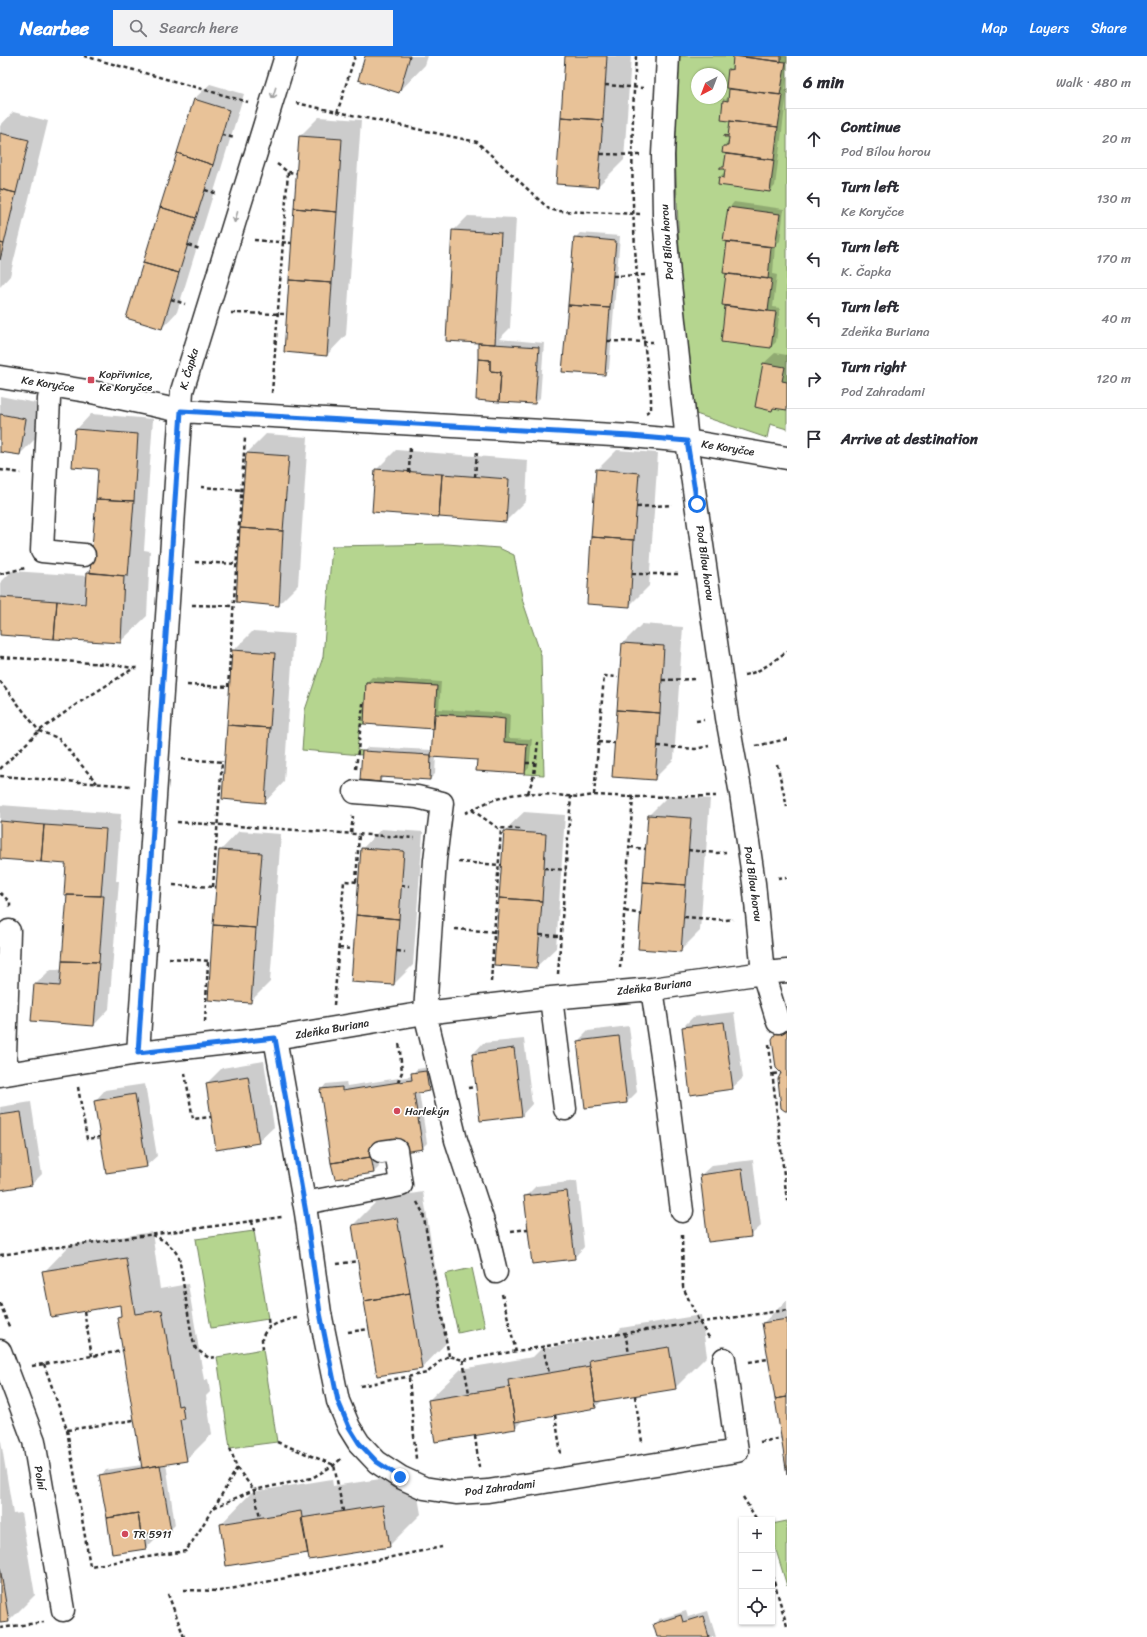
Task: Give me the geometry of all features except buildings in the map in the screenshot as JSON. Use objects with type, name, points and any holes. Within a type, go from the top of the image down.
[{"type":"street","name":"K. Čapka","points":[[138,1053],[182,391],[286,56]]},
{"type":"street","name":"Pod Bílou horou","points":[[668,56],[662,155],[664,215],[669,276],[687,441],[721,676],[741,794],[758,917],[763,973],[778,1022]]},
{"type":"street","name":"Ke Koryčce","points":[[0,377],[87,390],[181,411],[623,435],[687,441],[787,458]]},
{"type":"street","points":[[52,385],[49,399],[42,551],[84,555]]},
{"type":"street","points":[[355,792],[417,797],[442,803],[435,860],[425,1013],[456,1140],[487,1234],[496,1272]]},
{"type":"street","points":[[5,1074],[9,931]]},
{"type":"street","name":"Zdeňka Buriana","points":[[5,1074],[138,1053],[275,1038],[425,1013],[551,998],[652,989],[787,971]]},
{"type":"street","points":[[652,989],[682,1211]]},
{"type":"street","points":[[551,998],[565,1109]]},
{"type":"street","name":"Pod Zahradami","points":[[275,1038],[305,1208],[320,1313],[338,1401],[349,1427],[359,1443],[377,1462],[400,1477],[424,1488],[456,1493],[488,1491],[737,1451],[724,1360]]},
{"type":"street","points":[[305,1208],[401,1185],[396,1150],[381,1152]]},
{"type":"street","name":"Polní","points":[[0,1350],[34,1441],[63,1610]]},
{"type":"path","points":[[84,56],[250,102]]},
{"type":"path","points":[[337,113],[355,56]]},
{"type":"path","points":[[636,56],[633,155],[634,214],[637,275],[651,409],[642,416]]},
{"type":"path","points":[[606,85],[666,90]]},
{"type":"path","points":[[294,103],[477,142],[548,208],[556,211],[664,215]]},
{"type":"path","points":[[601,154],[662,155]]},
{"type":"path","points":[[275,162],[288,172],[296,173]]},
{"type":"path","points":[[270,415],[288,172]]},
{"type":"path","points":[[251,240],[291,243]]},
{"type":"path","points":[[613,276],[669,276]]},
{"type":"path","points":[[230,312],[287,314]]},
{"type":"path","points":[[608,341],[676,341]]},
{"type":"path","points":[[187,685],[229,687],[245,436]]},
{"type":"path","points":[[409,473],[410,445]]},
{"type":"path","points":[[475,477],[477,449]]},
{"type":"path","points":[[200,487],[242,490]]},
{"type":"path","points":[[637,507],[697,504]]},
{"type":"path","points":[[195,562],[237,564]]},
{"type":"path","points":[[632,574],[676,575],[707,573]]},
{"type":"path","points":[[192,605],[233,606]]},
{"type":"path","points":[[662,680],[690,680],[721,676],[746,675],[769,664],[787,651]]},
{"type":"path","points":[[0,657],[107,664],[163,671]]},
{"type":"path","points":[[0,769],[39,731],[77,704],[134,668]]},
{"type":"path","points":[[594,795],[604,676],[618,677]]},
{"type":"path","points":[[0,681],[39,731],[58,738],[97,783]]},
{"type":"path","points":[[658,746],[695,748],[732,747],[787,739]]},
{"type":"path","points":[[528,793],[534,775],[538,742]]},
{"type":"path","points":[[598,742],[614,743]]},
{"type":"path","points":[[173,885],[215,887],[223,762],[182,759]]},
{"type":"path","points":[[526,762],[536,763]]},
{"type":"path","points":[[777,764],[787,807]]},
{"type":"path","points":[[0,776],[156,788]]},
{"type":"path","points":[[460,816],[490,801],[528,793],[571,796],[594,795],[633,797],[741,794]]},
{"type":"path","points":[[558,976],[571,796]]},
{"type":"path","points":[[620,969],[633,797]]},
{"type":"path","points":[[472,810],[498,828],[519,829],[518,832]]},
{"type":"path","points":[[177,822],[420,839]]},
{"type":"path","points":[[491,985],[500,865],[501,828]]},
{"type":"path","points":[[334,1011],[344,881],[357,882],[359,834]]},
{"type":"path","points":[[630,847],[645,849]]},
{"type":"path","points":[[688,850],[717,853],[748,850]]},
{"type":"path","points":[[453,861],[500,865]]},
{"type":"path","points":[[544,868],[566,870]]},
{"type":"path","points":[[625,911],[640,914]]},
{"type":"path","points":[[684,917],[725,920],[758,917]]},
{"type":"path","points":[[449,928],[495,932]]},
{"type":"path","points":[[540,935],[560,936]]},
{"type":"path","points":[[339,948],[354,949]]},
{"type":"path","points":[[397,951],[401,952]]},
{"type":"path","points":[[168,958],[210,961],[204,1027]]},
{"type":"path","points":[[778,1022],[769,1041],[787,1201]]},
{"type":"path","points":[[398,1082],[402,1072],[399,1036]]},
{"type":"path","points":[[184,1067],[193,1119],[211,1116]]},
{"type":"path","points":[[773,1074],[781,1073]]},
{"type":"path","points":[[78,1082],[87,1139],[100,1137]]},
{"type":"path","points":[[401,1185],[417,1202],[423,1213],[449,1356]]},
{"type":"path","points":[[0,1255],[252,1221],[305,1208]]},
{"type":"path","points":[[682,1211],[684,1286],[699,1322],[724,1360]]},
{"type":"path","points":[[252,1221],[254,1231]]},
{"type":"path","points":[[515,1231],[528,1229]]},
{"type":"path","points":[[152,1235],[162,1239],[173,1247],[179,1257],[192,1338],[196,1350],[209,1358],[217,1357]]},
{"type":"path","points":[[336,1265],[358,1261]]},
{"type":"path","points":[[496,1272],[516,1352]]},
{"type":"path","points":[[357,1386],[409,1378],[426,1373],[441,1360],[449,1356],[463,1360],[625,1333],[787,1310]]},
{"type":"path","points":[[84,1311],[92,1356]]},
{"type":"path","points":[[263,1349],[262,1339],[269,1328],[285,1320],[320,1313]]},
{"type":"path","points":[[268,1319],[269,1328]]},
{"type":"path","points":[[347,1332],[369,1329]]},
{"type":"path","points":[[625,1333],[629,1353]]},
{"type":"path","points":[[544,1347],[549,1373]]},
{"type":"path","points":[[122,1351],[44,1364],[67,1430],[90,1566],[186,1551],[214,1508],[237,1468]]},
{"type":"path","points":[[463,1360],[468,1393]]},
{"type":"path","points":[[409,1378],[417,1460]]},
{"type":"path","points":[[635,1396],[643,1449]]},
{"type":"path","points":[[555,1415],[562,1462]]},
{"type":"path","points":[[67,1430],[134,1420]]},
{"type":"path","points":[[475,1436],[480,1474]]},
{"type":"path","points":[[277,1442],[334,1465]]},
{"type":"path","points":[[214,1508],[254,1490],[312,1478],[334,1465],[359,1443]]},
{"type":"path","points":[[230,1448],[237,1468],[254,1490],[260,1517]]},
{"type":"path","points":[[334,1465],[343,1511]]},
{"type":"path","points":[[743,1497],[755,1517]]},
{"type":"path","points":[[184,1590],[220,1591],[442,1547]]},
{"type":"path","points":[[775,1585],[787,1626]]},
{"type":"path","points":[[168,1594],[184,1637]]},
{"type":"path","points":[[0,1628],[43,1622],[63,1610]]},
{"type":"green space","points":[[679,56],[787,56],[787,429],[770,424],[767,438],[696,414],[680,272],[675,152]]},
{"type":"green space","points":[[447,544],[499,548],[514,555],[523,602],[541,655],[544,775],[525,774],[527,744],[504,742],[494,718],[434,714],[436,686],[366,682],[364,724],[360,725],[357,750],[362,751],[362,755],[302,750],[305,710],[323,657],[332,546]]},
{"type":"green space","points":[[254,1231],[268,1319],[211,1328],[196,1239]]},
{"type":"green space","points":[[472,1268],[485,1327],[458,1333],[445,1274]]},
{"type":"green space","points":[[263,1349],[277,1442],[230,1448],[217,1357]]},
{"type":"green space","points":[[787,1521],[787,1586],[775,1547],[775,1523]]},
{"type":"place","name":"Kopřivnice, Ke Koryčce","points":[[91,380]]},
{"type":"place","name":"Harlekýn","points":[[397,1111]]},
{"type":"place","name":"TR 5911","points":[[125,1534]]},
{"type":"route","points":[[400,1477],[377,1462],[359,1443],[349,1427],[338,1401],[320,1313],[306,1213],[275,1038],[138,1053],[181,411],[631,436],[687,441],[697,504]]}]
